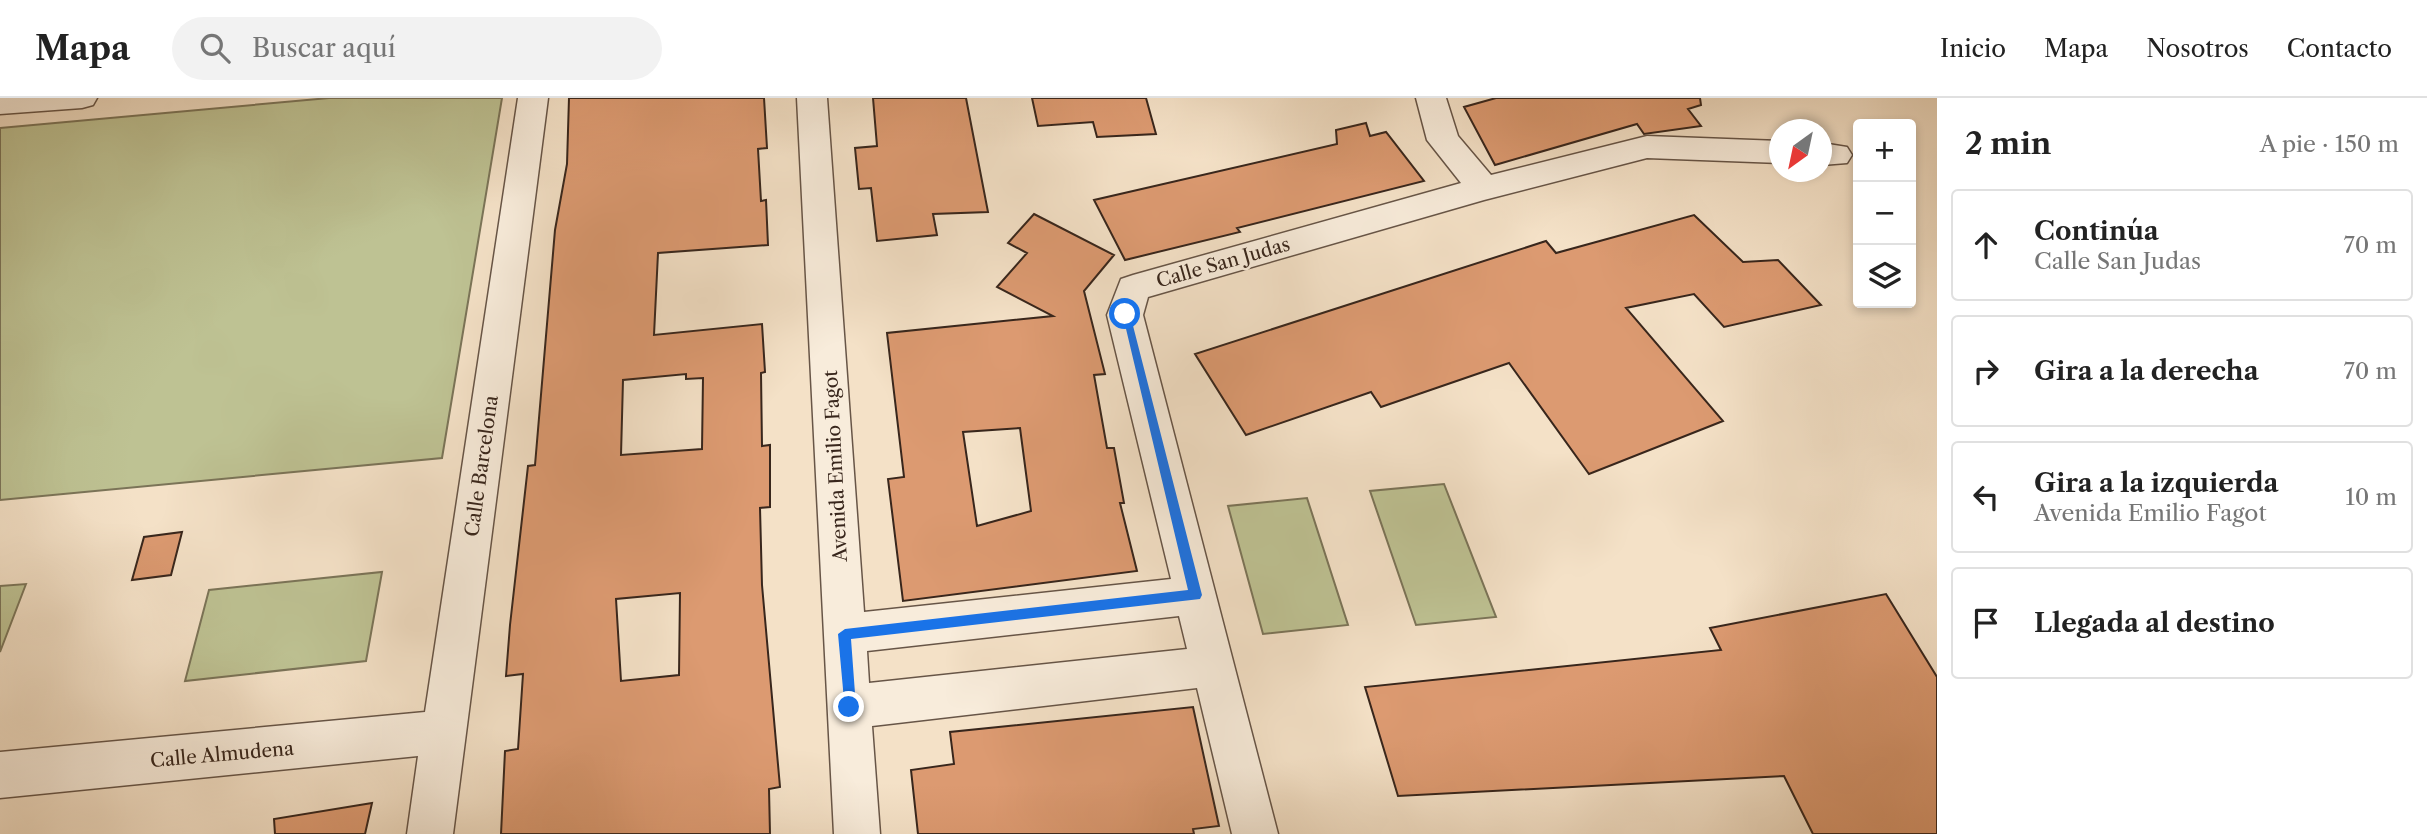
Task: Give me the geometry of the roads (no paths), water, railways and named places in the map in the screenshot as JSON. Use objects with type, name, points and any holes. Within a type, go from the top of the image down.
[{"type":"street","points":[[0,104],[82,98]]},
{"type":"street","name":"Calle Barcelona","points":[[430,834],[533,98]]},
{"type":"street","name":"Avenida Emilio Fagot","points":[[812,98],[858,834]]},
{"type":"street","points":[[1431,98],[1443,140],[1483,188]]},
{"type":"street","name":"Calle San Judas","points":[[1255,834],[1125,314],[1133,288],[1483,188],[1647,147],[1769,152]]},
{"type":"street","points":[[845,634],[1195,595]]},
{"type":"street","points":[[849,707],[1213,666]]},
{"type":"street","name":"Calle Almudena","points":[[0,775],[444,732]]}]
